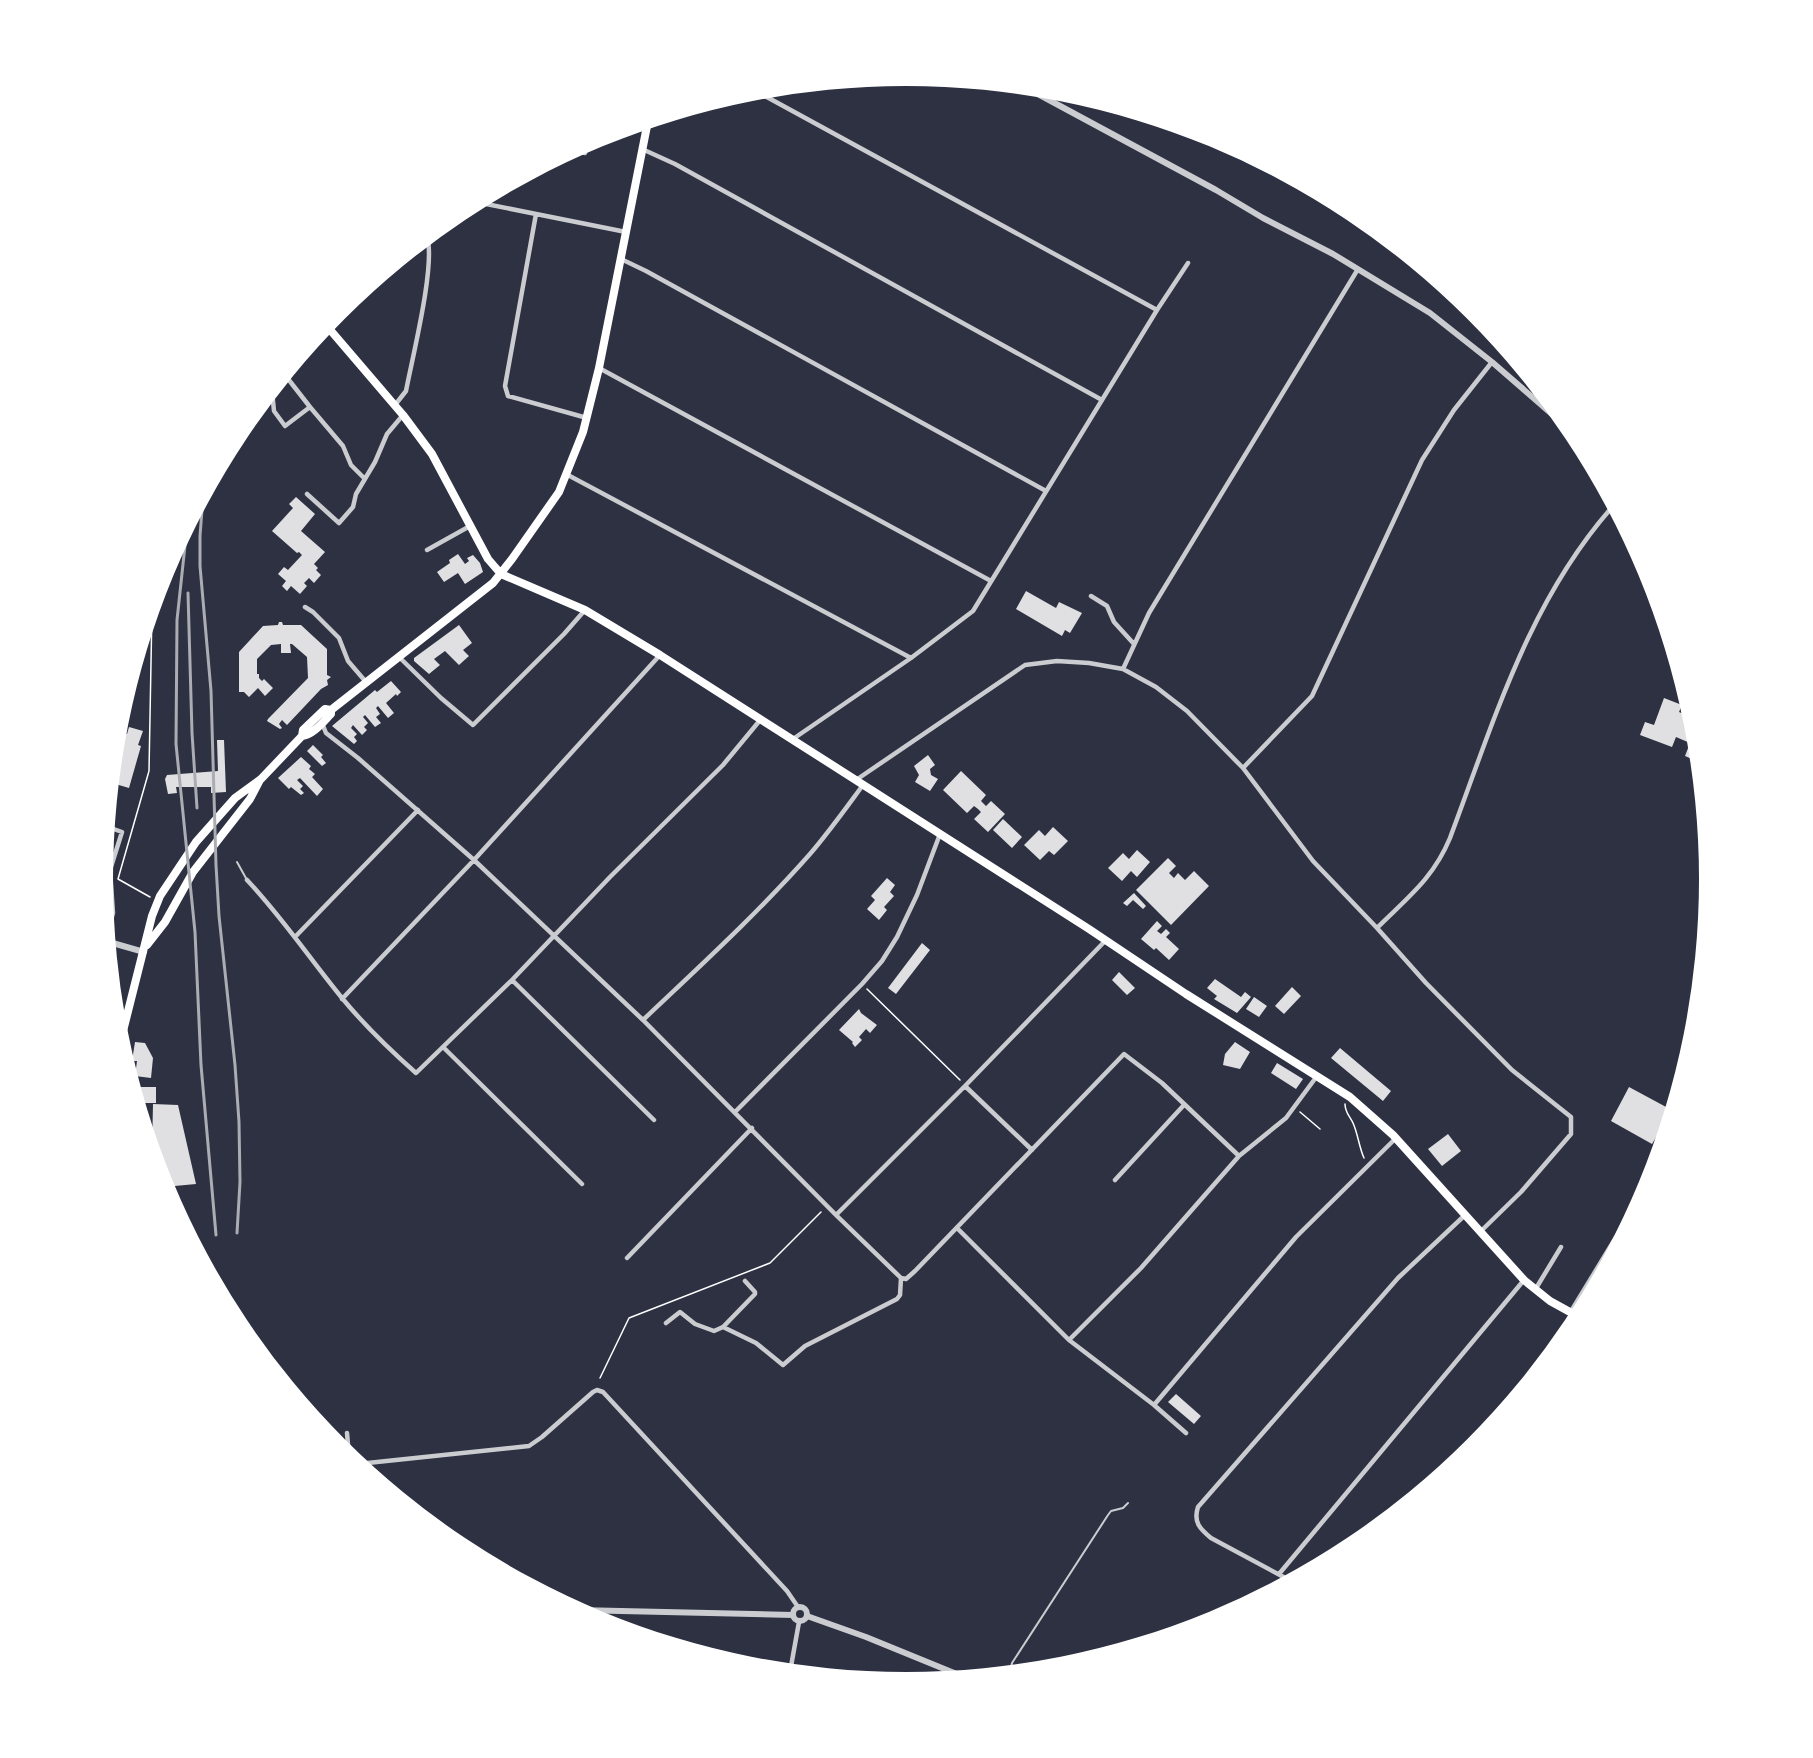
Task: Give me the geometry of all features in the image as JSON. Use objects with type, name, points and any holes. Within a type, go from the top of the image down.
[{"type":"main road","points":[[302,736],[308,735],[331,714],[331,710],[486,590],[501,574],[559,492],[588,419],[646,130]]},
{"type":"main road","points":[[332,332],[403,415],[432,453],[488,559],[501,574],[585,610],[660,655],[1106,940],[1186,994],[1346,1094],[1396,1138],[1524,1280],[1570,1313]]},
{"type":"main road","points":[[126,1020],[152,916],[160,896],[196,842],[235,798],[261,779],[302,736],[303,730],[320,714],[325,710],[331,710]]},
{"type":"main road","points":[[144,951],[165,922],[194,872],[250,799],[261,779]]},
{"type":"street","points":[[769,98],[1157,310]]},
{"type":"street","points":[[1043,98],[1333,254],[1430,313],[1544,407]]},
{"type":"street","points":[[642,149],[1102,400]]},
{"type":"street","points":[[489,205],[626,232]]},
{"type":"street","points":[[536,214],[505,386],[508,396],[588,419]]},
{"type":"street","points":[[394,405],[406,391],[427,278],[430,244]]},
{"type":"street","points":[[621,259],[657,276],[1046,491]]},
{"type":"street","points":[[792,739],[973,612],[1188,263]]},
{"type":"street","points":[[1123,669],[1149,613],[1358,269]]},
{"type":"street","points":[[1243,768],[1312,696],[1422,460],[1454,411],[1492,362]]},
{"type":"street","points":[[599,368],[991,581]]},
{"type":"street","points":[[290,381],[344,446],[351,465],[365,479]]},
{"type":"street","points":[[273,402],[274,411],[285,426],[310,407]]},
{"type":"street","points":[[307,494],[339,522],[352,507],[356,494],[387,434],[403,415]]},
{"type":"street","points":[[566,474],[910,658]]},
{"type":"street","points":[[1377,928],[1436,866],[1450,838],[1527,637],[1576,551],[1609,511]]},
{"type":"street","points":[[427,550],[470,526]]},
{"type":"street","points":[[1091,596],[1107,606],[1114,622],[1134,644]]},
{"type":"street","points":[[305,607],[339,638],[348,661],[366,682]]},
{"type":"street","points":[[399,657],[441,699],[473,725],[585,610]]},
{"type":"street","points":[[342,999],[474,860],[660,655]]},
{"type":"street","points":[[643,1020],[735,933],[812,852],[860,783],[1025,665],[1057,661],[1089,663],[1123,669],[1156,687],[1186,711],[1243,768],[1312,861],[1426,983],[1512,1070],[1570,1117],[1571,1134],[1521,1192],[1480,1232]]},
{"type":"street","points":[[247,880],[271,906],[342,999],[374,1034],[416,1073],[512,980],[723,765],[760,719]]},
{"type":"street","points":[[322,723],[326,733],[474,860],[643,1020],[901,1278],[910,1276],[1124,1054],[1161,1083],[1239,1156]]},
{"type":"street","points":[[295,938],[418,810]]},
{"type":"street","points":[[114,858],[122,832],[115,829]]},
{"type":"street","points":[[735,1112],[882,961],[897,937],[917,895],[939,834]]},
{"type":"street","points":[[836,1215],[1106,940]]},
{"type":"street","points":[[116,944],[144,951]]},
{"type":"street","points":[[512,980],[654,1120]]},
{"type":"street","points":[[443,1047],[582,1184]]},
{"type":"street","points":[[1070,1341],[1141,1268],[1239,1156],[1276,1128],[1317,1076]]},
{"type":"street","points":[[965,1086],[1032,1149]]},
{"type":"street","points":[[1115,1180],[1183,1106]]},
{"type":"street","points":[[627,1258],[752,1128]]},
{"type":"street","points":[[1154,1405],[1296,1237],[1396,1138]]},
{"type":"street","points":[[1283,1577],[1211,1538],[1200,1528],[1196,1520],[1198,1507],[1398,1278],[1464,1215]]},
{"type":"street","points":[[957,1228],[1070,1341],[1154,1405],[1186,1433]]},
{"type":"street","points":[[1535,1290],[1562,1247]]},
{"type":"street","points":[[1570,1313],[1603,1258]]},
{"type":"street","points":[[723,1327],[756,1343],[783,1365],[805,1346],[897,1299],[900,1295],[901,1278]]},
{"type":"street","points":[[1279,1574],[1524,1280]]},
{"type":"street","points":[[666,1323],[680,1312],[695,1324],[714,1331],[723,1327],[755,1294],[745,1281]]},
{"type":"street","points":[[369,1463],[529,1446],[593,1392],[597,1390],[603,1392],[788,1591],[798,1607],[805,1609],[807,1616]]},
{"type":"street","points":[[347,1433],[348,1443]]},
{"type":"street","points":[[793,1615],[798,1607]]},
{"type":"street","points":[[600,1611],[793,1615],[799,1622]]},
{"type":"street","points":[[799,1622],[805,1620],[807,1616]]},
{"type":"street","points":[[807,1616],[950,1671]]},
{"type":"street","points":[[791,1664],[799,1622]]},
{"type":"lane","points":[[237,862],[247,880]]},
{"type":"lane","points":[[1011,1666],[1108,1515],[1111,1511],[1123,1508],[1128,1503]]},
{"type":"path","points":[[152,635],[150,771],[118,879],[152,898]]},
{"type":"path","points":[[862,984],[965,1086]]},
{"type":"path","points":[[1346,1094],[1345,1111],[1354,1124],[1358,1144],[1368,1167]]},
{"type":"path","points":[[1294,1108],[1320,1129]]},
{"type":"path","points":[[770,1263],[827,1206]]},
{"type":"building","points":[[296,497],[315,514],[301,531],[325,552],[314,564],[321,575],[314,583],[309,578],[304,583],[307,586],[300,594],[291,586],[287,591],[282,586],[286,581],[278,574],[284,567],[288,570],[302,555],[272,531],[293,508],[289,504]]},
{"type":"building","points":[[458,554],[465,564],[469,561],[467,558],[473,555],[480,563],[483,572],[465,584],[458,573],[444,582],[437,572]]},
{"type":"building","points":[[1026,591],[1056,608],[1059,602],[1082,613],[1070,633],[1065,630],[1062,636],[1016,609]]},
{"type":"building","points":[[279,622],[283,625],[301,625],[327,649],[327,675],[331,677],[327,680],[328,685],[321,689],[287,725],[282,720],[279,724],[282,728],[280,729],[267,721],[308,678],[307,657],[292,644],[290,644],[291,653],[281,653],[281,644],[271,645],[257,659],[257,674],[262,681],[264,679],[273,688],[265,696],[258,688],[249,697],[244,692],[239,692],[239,652],[263,626],[278,625]]},
{"type":"building","points":[[459,625],[472,643],[463,650],[469,656],[459,665],[445,651],[434,659],[440,665],[429,674],[414,661],[414,658]]},
{"type":"building","points":[[391,681],[401,692],[386,703],[394,713],[388,718],[378,706],[376,708],[380,714],[376,717],[381,723],[375,727],[365,715],[363,717],[368,723],[364,727],[367,730],[362,735],[353,725],[351,728],[357,734],[354,737],[357,741],[354,744],[332,726],[375,690],[377,692]]},
{"type":"building","points":[[1664,698],[1680,704],[1679,712],[1682,713],[1688,742],[1676,737],[1672,747],[1640,735],[1645,722],[1654,725]]},
{"type":"building","points":[[129,727],[143,731],[129,788],[119,785]]},
{"type":"building","points":[[217,740],[224,740],[226,792],[211,793],[211,787],[176,787],[177,793],[168,794],[165,779],[167,775],[218,771]]},
{"type":"building","points":[[313,745],[323,755],[321,757],[326,763],[322,766],[307,751]]},
{"type":"building","points":[[1689,747],[1690,758],[1685,756]]},
{"type":"building","points":[[928,755],[935,765],[930,769],[931,775],[938,779],[930,791],[915,782],[919,775],[914,766]]},
{"type":"building","points":[[301,757],[311,766],[309,769],[315,774],[312,777],[323,789],[317,796],[300,778],[297,780],[303,786],[300,789],[304,793],[301,795],[291,787],[289,789],[278,778]]},
{"type":"building","points":[[961,771],[986,795],[981,801],[986,806],[991,801],[1005,814],[988,832],[974,819],[981,812],[978,809],[974,806],[967,813],[943,790]]},
{"type":"building","points":[[1003,819],[1022,837],[1012,848],[993,830]]},
{"type":"building","points":[[1053,827],[1068,841],[1054,855],[1049,851],[1040,860],[1024,845],[1039,830],[1045,836]]},
{"type":"building","points":[[1137,850],[1150,862],[1137,877],[1131,871],[1122,881],[1108,868],[1123,853],[1129,859]]},
{"type":"building","points":[[1168,858],[1176,866],[1169,873],[1174,878],[1178,873],[1185,880],[1194,871],[1209,886],[1171,925],[1136,890]]},
{"type":"building","points":[[887,878],[895,885],[890,892],[894,896],[884,907],[887,910],[879,920],[867,909],[875,900],[871,896]]},
{"type":"building","points":[[1134,893],[1146,906],[1143,909],[1133,900],[1127,906],[1123,903]]},
{"type":"building","points":[[1157,921],[1162,926],[1157,931],[1161,934],[1166,929],[1170,933],[1166,937],[1179,949],[1169,960],[1156,948],[1154,950],[1141,939]]},
{"type":"building","points":[[922,943],[930,950],[896,994],[888,988]]},
{"type":"building","points":[[1119,972],[1135,988],[1127,995],[1112,980]]},
{"type":"building","points":[[1215,979],[1241,997],[1245,992],[1251,997],[1237,1013],[1214,999],[1217,996],[1207,988]]},
{"type":"building","points":[[1292,987],[1301,996],[1284,1014],[1275,1006]]},
{"type":"building","points":[[1254,997],[1267,1006],[1259,1017],[1246,1009]]},
{"type":"building","points":[[859,1009],[877,1025],[870,1033],[866,1029],[859,1037],[862,1040],[855,1047],[853,1042],[839,1030]]},
{"type":"building","points":[[135,1042],[145,1043],[153,1058],[151,1078],[138,1076],[137,1061],[134,1061]]},
{"type":"building","points":[[1235,1042],[1250,1052],[1240,1069],[1223,1065],[1225,1054]]},
{"type":"building","points":[[1340,1048],[1391,1091],[1383,1101],[1331,1058]]},
{"type":"building","points":[[1277,1063],[1303,1079],[1296,1089],[1271,1073]]},
{"type":"building","points":[[141,1087],[156,1087],[156,1103],[146,1103]]},
{"type":"building","points":[[1629,1087],[1666,1107],[1658,1134],[1652,1144],[1611,1121]]},
{"type":"building","points":[[153,1104],[178,1105],[196,1184],[174,1186],[153,1126]]},
{"type":"building","points":[[1448,1134],[1461,1151],[1442,1166],[1428,1149]]},
{"type":"building","points":[[1176,1394],[1201,1416],[1194,1424],[1168,1402]]},
{"type":"railway","points":[[202,515],[200,566],[211,691],[219,916],[239,1122],[240,1182],[237,1233]]},
{"type":"railway","points":[[184,550],[177,620],[176,744],[195,932],[201,1065],[216,1235]]},
{"type":"railway","points":[[188,593],[192,733],[197,808]]}]
